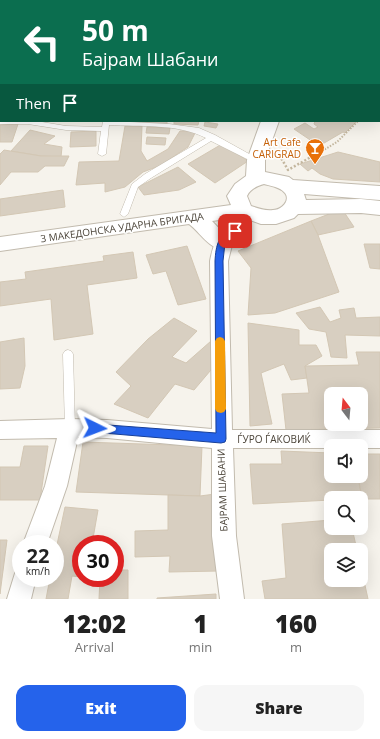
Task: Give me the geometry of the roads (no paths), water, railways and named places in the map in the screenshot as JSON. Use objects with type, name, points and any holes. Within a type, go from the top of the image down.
[{"type":"street","points":[[264,179],[257,157],[270,122]]},
{"type":"street","points":[[192,216],[222,241],[247,209],[244,184],[264,179],[282,181],[290,186],[295,193],[297,200],[295,206],[362,206],[380,208]]},
{"type":"street","points":[[290,186],[380,193]]},
{"type":"street","name":"3 МАКЕДОНСКА УДАРНА БРИГАДА","points":[[0,231],[124,214],[247,209],[274,218],[287,214],[295,206]]},
{"type":"street","name":"3 МАКЕДОНСКА УДАРНА БРИГАДА","points":[[0,244],[247,209]]},
{"type":"street","name":"БАЈРАМ ШАБАНИ","points":[[222,241],[219,269],[221,439],[224,536],[232,599]]},
{"type":"street","points":[[38,535],[56,486],[70,428]]},
{"type":"street","name":"ЃУРО ЃАКОВИЌ","points":[[0,430],[70,428],[108,429],[221,439],[380,439]]},
{"type":"street","points":[[19,599],[22,587]]},
{"type":"lane","points":[[0,122],[28,122],[66,128],[106,124],[169,126],[196,130],[257,157]]},
{"type":"lane","points":[[102,154],[106,124]]},
{"type":"lane","points":[[124,214],[135,186],[148,176],[212,138]]},
{"type":"lane","points":[[68,354],[70,428]]},
{"type":"place","name":"Art Cafe CARIGRAD","points":[[315,165]]}]
